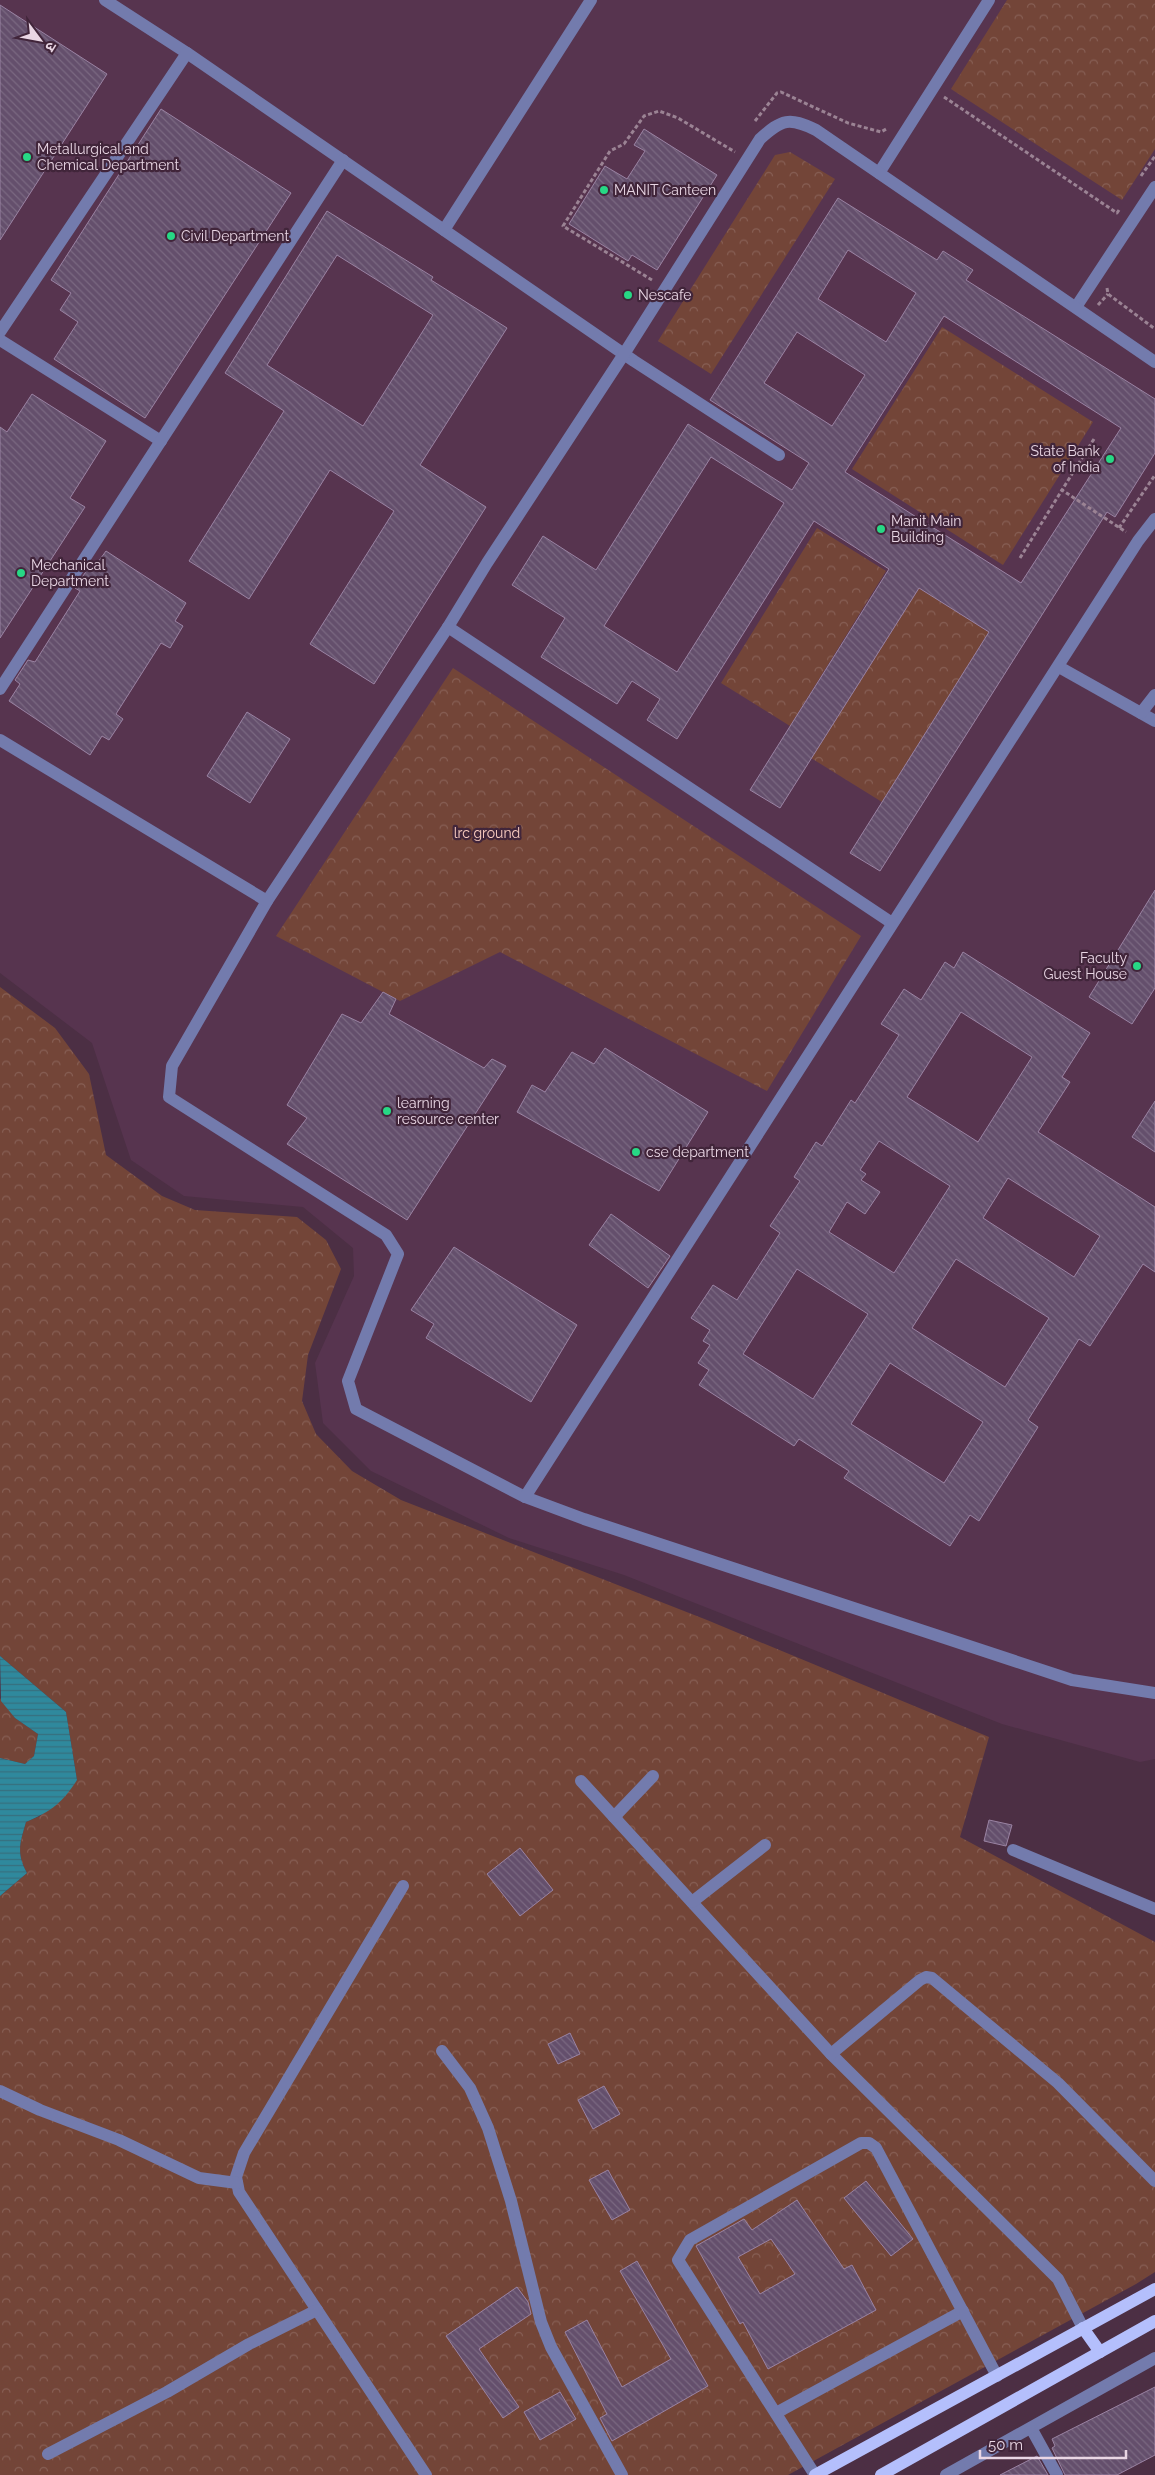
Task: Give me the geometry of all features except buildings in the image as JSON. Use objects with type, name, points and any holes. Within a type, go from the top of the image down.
[{"type":"main road","points":[[815,2475],[1155,2289]]},
{"type":"main road","points":[[881,2475],[1155,2321]]},
{"type":"main road","points":[[1083,2328],[1100,2352]]},
{"type":"street","points":[[105,0],[187,53],[624,354],[779,454]]},
{"type":"street","points":[[444,230],[591,0]]},
{"type":"street","points":[[879,173],[989,0]]},
{"type":"street","points":[[0,332],[187,53]]},
{"type":"street","points":[[1155,362],[816,130],[796,120],[776,124],[760,139],[624,354],[502,539],[448,627],[267,901],[172,1066],[170,1097],[386,1234],[398,1254],[348,1381],[356,1410],[525,1497],[1072,1680],[1155,1693]]},
{"type":"street","points":[[0,688],[343,160]]},
{"type":"street","points":[[1076,307],[1155,187]]},
{"type":"street","points":[[0,340],[161,441]]},
{"type":"street","points":[[525,1497],[892,923],[1059,667],[1138,541],[1155,519]]},
{"type":"street","points":[[448,627],[892,923]]},
{"type":"street","points":[[1059,667],[1155,721]]},
{"type":"street","points":[[1141,713],[1155,695]]},
{"type":"street","points":[[0,740],[267,901]]},
{"type":"street","points":[[614,1817],[652,1776]]},
{"type":"street","points":[[581,1781],[831,2054],[1058,2278],[1083,2328]]},
{"type":"street","points":[[692,1902],[765,1845]]},
{"type":"street","points":[[1012,1850],[1155,1909]]},
{"type":"street","points":[[403,1886],[244,2154],[236,2176],[239,2192],[426,2475]]},
{"type":"street","points":[[831,2054],[920,1980],[926,1976],[932,1978],[1058,2083],[1155,2180]]},
{"type":"street","points":[[442,2051],[470,2088],[488,2128],[512,2201],[542,2322],[551,2347],[622,2475]]},
{"type":"street","points":[[0,2092],[40,2110],[119,2140],[200,2178],[237,2183]]},
{"type":"street","points":[[815,2475],[678,2260],[690,2240],[861,2143],[869,2143],[876,2148],[996,2376]]},
{"type":"street","points":[[48,2454],[166,2392],[249,2344],[317,2310]]},
{"type":"street","points":[[776,2413],[963,2311]]},
{"type":"street","points":[[946,2475],[1155,2358]]},
{"type":"street","points":[[1030,2428],[1057,2475]]},
{"type":"path","points":[[749,129],[777,93],[781,92],[848,123],[881,132],[894,126]]},
{"type":"path","points":[[941,95],[1117,213],[1122,205]]},
{"type":"path","points":[[664,288],[563,226],[610,151],[624,144],[644,116],[659,110],[678,118],[747,159]]},
{"type":"path","points":[[734,152],[739,144]]},
{"type":"path","points":[[1139,180],[1155,156]]},
{"type":"path","points":[[1107,283],[1108,294],[1155,328]]},
{"type":"path","points":[[1020,558],[1094,439]]},
{"type":"path","points":[[1119,528],[1155,475]]},
{"type":"path","points":[[1062,490],[1138,541]]},
{"type":"shaded area","points":[[0,0],[1155,0],[1155,1759],[1140,1762],[1002,1724],[624,1575],[509,1538],[371,1471],[323,1423],[315,1363],[354,1276],[353,1248],[303,1207],[184,1196],[131,1160],[92,1043],[0,973]]},
{"type":"green space","points":[[1007,0],[1155,0],[1155,149],[1122,200],[951,89]]},
{"type":"green space","points":[[790,152],[835,179],[711,374],[658,341],[775,155]]},
{"type":"green space","points":[[942,327],[1093,422],[1003,565],[852,469]]},
{"type":"green space","points":[[817,528],[886,571],[790,726],[721,683]]},
{"type":"green space","points":[[919,588],[989,632],[882,802],[811,758]]},
{"type":"green space","name":"lrc ground","points":[[453,668],[861,936],[767,1091],[500,952],[400,1001],[276,936]]},
{"type":"green space","points":[[0,987],[55,1028],[89,1074],[106,1155],[162,1196],[195,1210],[297,1217],[326,1240],[341,1269],[308,1355],[302,1401],[316,1434],[352,1471],[401,1500],[707,1620],[989,1737],[960,1837],[1155,1942],[1155,2272],[788,2475],[0,2475],[0,1896],[27,1873],[20,1854],[26,1822],[40,1816],[77,1780],[66,1712],[0,1656]]},
{"type":"green space","points":[[0,1698],[15,1718],[38,1734],[34,1756],[25,1764],[0,1758]]},
{"type":"water","points":[[0,1656],[66,1712],[77,1780],[56,1806],[26,1822],[20,1854],[27,1873],[0,1896],[0,1758],[25,1764],[34,1756],[38,1734],[15,1718],[1,1701]]},
{"type":"place","name":"Metallurgical and Chemical Department","points":[[27,157]]},
{"type":"place","name":"MANIT Canteen","points":[[604,190]]},
{"type":"place","name":"Civil Department","points":[[171,236]]},
{"type":"place","name":"Nescafe","points":[[628,295]]},
{"type":"place","name":"State Bank of India","points":[[1110,459]]},
{"type":"place","name":"Manit Main Building","points":[[881,529]]},
{"type":"place","name":"Mechanical Department","points":[[21,573]]},
{"type":"place","name":"Faculty Guest House","points":[[1137,966]]},
{"type":"place","name":"learning resource center","points":[[387,1111]]},
{"type":"place","name":"cse department","points":[[636,1152]]}]
